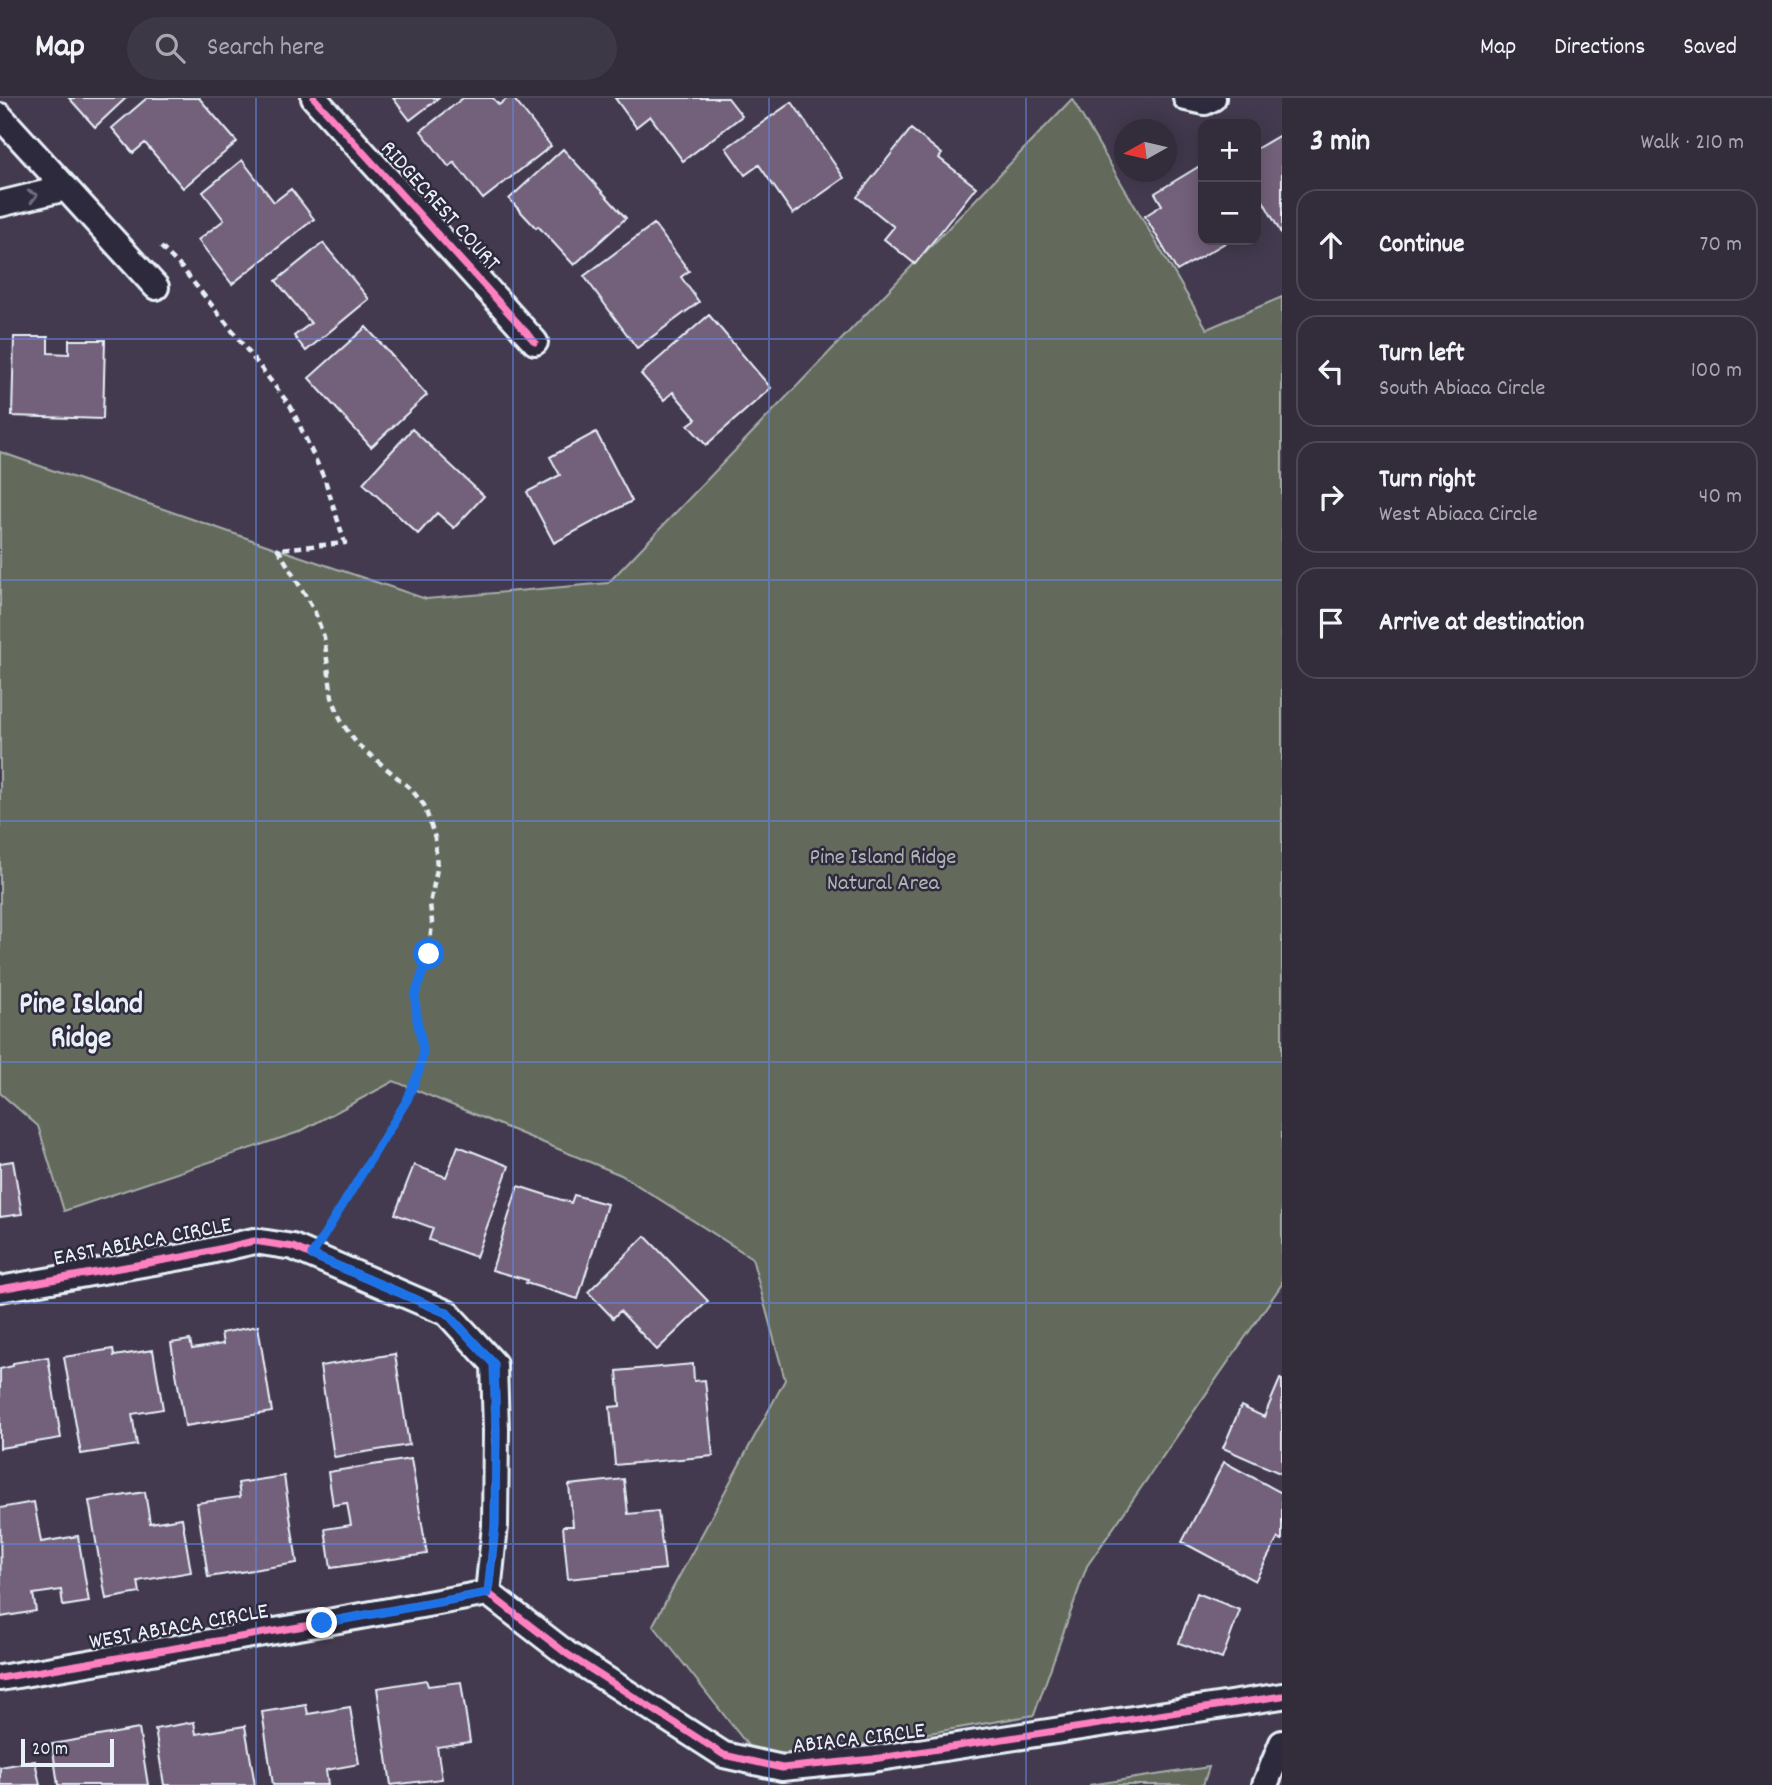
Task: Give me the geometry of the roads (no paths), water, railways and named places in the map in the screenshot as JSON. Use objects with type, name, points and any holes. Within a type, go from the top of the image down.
[{"type":"street","name":"RIDGECREST COURT","points":[[314,98],[535,342]]},
{"type":"street","points":[[1186,98],[1205,102],[1213,98]]},
{"type":"street","points":[[0,116],[156,287]]},
{"type":"street","points":[[0,204],[66,188]]},
{"type":"street","name":"EAST ABIACA CIRCLE","points":[[0,1289],[188,1256],[254,1241],[302,1251],[447,1313],[494,1364],[495,1526],[488,1593]]},
{"type":"street","name":"WEST ABIACA CIRCLE","points":[[0,1678],[488,1593]]},
{"type":"street","name":"ABIACA CIRCLE","points":[[488,1593],[567,1654],[724,1755],[782,1769],[873,1759],[1282,1696]]},
{"type":"street","points":[[1265,1785],[1282,1743]]},
{"type":"district","name":"Pine Island Ridge","points":[[81,1023]]},
{"type":"park label","name":"Pine Island Ridge Natural Area","points":[[883,871]]}]
